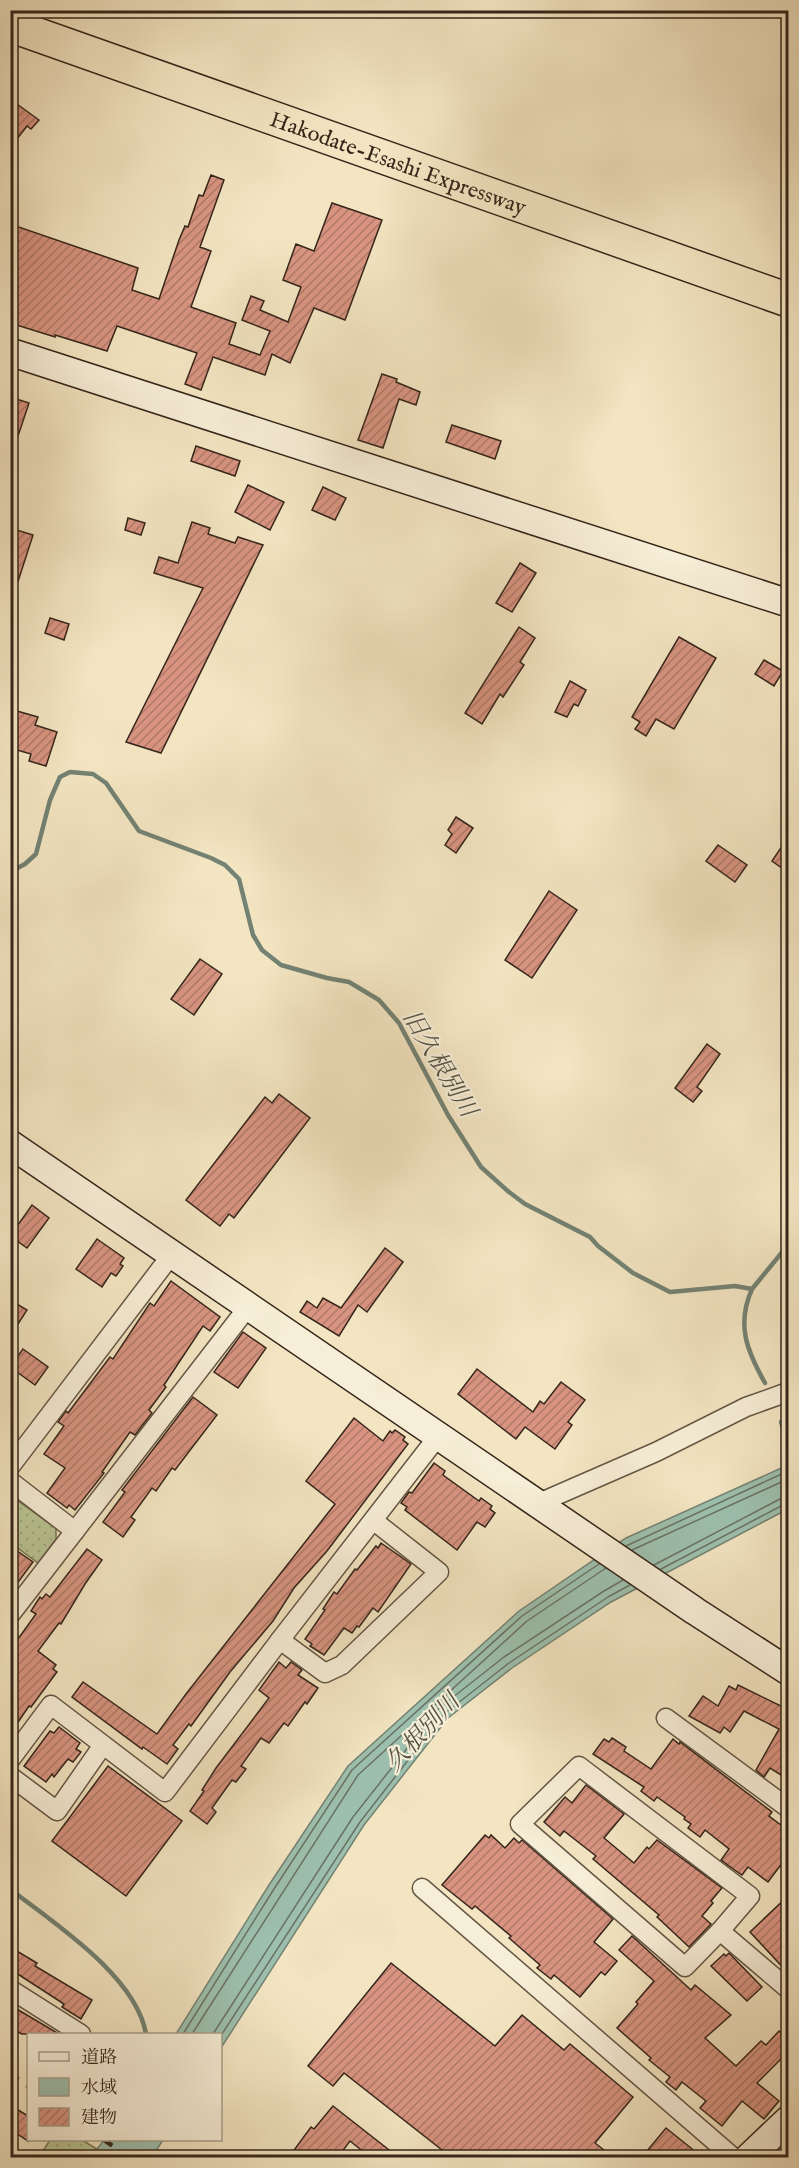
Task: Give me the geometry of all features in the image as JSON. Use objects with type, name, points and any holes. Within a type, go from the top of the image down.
[{"type":"highway","name":"Hakodate-Esashi Expressway","points":[[10,25],[789,300]]},
{"type":"street","points":[[10,352],[789,603]]},
{"type":"street","points":[[10,1144],[695,1611],[789,1671]]},
{"type":"street","points":[[10,1467],[172,1254]]},
{"type":"street","points":[[10,1615],[248,1307]]},
{"type":"street","points":[[539,1503],[656,1452],[746,1407],[789,1392]]},
{"type":"street","points":[[10,1760],[51,1705],[165,1792],[439,1435]]},
{"type":"street","points":[[10,1481],[75,1531]]},
{"type":"street","points":[[280,1640],[325,1673],[342,1665],[439,1572],[374,1521]]},
{"type":"street","points":[[666,1718],[789,1809]]},
{"type":"street","points":[[10,1776],[57,1810],[103,1745]]},
{"type":"street","points":[[579,1766],[750,1896],[720,1931],[685,1967],[520,1824],[579,1766]]},
{"type":"street","points":[[422,1888],[734,2157]]},
{"type":"street","points":[[720,1931],[789,1989]]},
{"type":"street","points":[[10,1989],[79,2033]]},
{"type":"street","points":[[748,2157],[789,2120]]},
{"type":"shaded area","points":[[11,1496],[56,1528],[56,1539],[38,1563],[11,1543]]},
{"type":"shaded area","points":[[49,2141],[84,2141],[97,2149],[91,2157],[39,2157]]},
{"type":"water","name":"久根別川","points":[[788,1465],[788,1509],[611,1602],[512,1668],[448,1718],[364,1825],[222,2046],[222,2033],[177,2033],[269,1885],[348,1766],[519,1611],[626,1538]]},
{"type":"water","points":[[103,2141],[162,2141],[152,2157],[91,2157]]},
{"type":"building","points":[[10,99],[39,120],[31,129],[27,126],[10,148]]},
{"type":"building","points":[[211,175],[224,180],[200,247],[211,251],[191,307],[236,323],[229,344],[260,355],[270,331],[242,320],[251,296],[264,301],[260,310],[288,322],[301,287],[283,280],[296,244],[314,251],[332,203],[382,220],[345,320],[314,308],[290,363],[272,354],[265,375],[213,357],[201,390],[185,384],[197,353],[117,326],[107,351],[10,323],[10,224],[138,268],[132,290],[159,299],[179,240],[185,226],[188,227],[199,195],[203,196]]},
{"type":"building","points":[[382,374],[397,379],[396,382],[420,392],[416,405],[399,399],[383,448],[358,440]]},
{"type":"building","points":[[10,397],[29,403],[13,451],[10,451]]},
{"type":"building","points":[[452,425],[501,441],[495,459],[446,442]]},
{"type":"building","points":[[196,446],[240,461],[235,476],[191,461]]},
{"type":"building","points":[[248,485],[284,502],[270,530],[235,512]]},
{"type":"building","points":[[323,487],[346,498],[335,520],[312,510]]},
{"type":"building","points":[[128,518],[145,523],[141,535],[125,530]]},
{"type":"building","points":[[192,522],[210,528],[208,534],[235,543],[238,537],[263,545],[161,753],[126,742],[203,588],[154,573],[159,557],[178,563]]},
{"type":"building","points":[[10,528],[33,535],[13,597],[10,597]]},
{"type":"building","points":[[520,563],[536,573],[512,612],[496,603]]},
{"type":"building","points":[[50,618],[69,624],[64,640],[45,633]]},
{"type":"building","points":[[519,627],[535,638],[520,662],[524,665],[503,697],[500,694],[482,724],[465,713]]},
{"type":"building","points":[[679,637],[716,658],[674,729],[656,719],[646,736],[635,729],[640,722],[632,717]]},
{"type":"building","points":[[764,660],[783,671],[774,686],[755,674]]},
{"type":"building","points":[[570,681],[586,690],[578,706],[574,704],[567,717],[555,712]]},
{"type":"building","points":[[10,709],[38,717],[35,725],[57,732],[46,766],[29,761],[31,754],[10,748]]},
{"type":"building","points":[[456,817],[473,828],[456,853],[445,845],[452,834],[448,830]]},
{"type":"building","points":[[789,836],[789,873],[772,861]]},
{"type":"building","points":[[718,845],[747,865],[735,882],[706,861]]},
{"type":"building","points":[[549,891],[577,910],[532,978],[505,960]]},
{"type":"building","points":[[200,959],[222,974],[194,1015],[171,999]]},
{"type":"building","points":[[707,1044],[720,1054],[697,1087],[702,1091],[693,1102],[675,1088]]},
{"type":"building","points":[[279,1094],[310,1118],[234,1218],[229,1214],[220,1226],[186,1200],[265,1097],[272,1103]]},
{"type":"building","points":[[32,1205],[49,1218],[27,1248],[10,1236]]},
{"type":"building","points":[[97,1239],[124,1258],[120,1264],[123,1266],[116,1276],[111,1273],[102,1287],[76,1269]]},
{"type":"building","points":[[385,1248],[403,1262],[367,1312],[358,1305],[339,1336],[300,1312],[307,1301],[317,1308],[323,1298],[341,1308]]},
{"type":"building","points":[[171,1281],[220,1317],[210,1331],[203,1326],[164,1385],[166,1387],[149,1410],[152,1413],[135,1435],[130,1432],[102,1472],[104,1473],[75,1510],[69,1505],[67,1508],[47,1493],[65,1468],[44,1454],[64,1426],[58,1422],[66,1411],[68,1413],[110,1357],[113,1359],[150,1303],[154,1306]]},
{"type":"building","points":[[10,1300],[27,1310],[18,1324],[10,1319]]},
{"type":"building","points":[[243,1332],[266,1348],[238,1388],[214,1372]]},
{"type":"building","points":[[23,1349],[48,1367],[35,1385],[13,1369],[15,1366],[12,1364]]},
{"type":"building","points":[[477,1369],[533,1412],[540,1401],[544,1404],[561,1382],[585,1400],[568,1422],[572,1425],[555,1449],[525,1427],[516,1439],[458,1394]]},
{"type":"building","points":[[193,1397],[217,1415],[175,1470],[172,1468],[156,1491],[152,1488],[131,1517],[135,1520],[123,1537],[103,1522],[125,1492],[122,1490]]},
{"type":"building","points":[[354,1418],[383,1441],[390,1431],[392,1433],[395,1430],[405,1437],[403,1440],[408,1444],[327,1551],[294,1588],[273,1621],[230,1672],[191,1726],[189,1724],[173,1745],[178,1749],[167,1764],[143,1747],[142,1749],[72,1697],[83,1682],[157,1734],[335,1504],[306,1481]]},
{"type":"building","points":[[434,1463],[445,1471],[443,1475],[479,1501],[481,1498],[492,1506],[490,1509],[495,1513],[485,1527],[477,1522],[457,1550],[405,1510],[407,1507],[401,1503],[409,1492],[412,1493]]},
{"type":"building","points":[[381,1543],[411,1564],[378,1612],[373,1608],[352,1633],[344,1628],[324,1655],[310,1646],[312,1644],[305,1639],[334,1592],[337,1594],[355,1569],[357,1570]]},
{"type":"building","points":[[10,1546],[33,1562],[10,1593]]},
{"type":"building","points":[[87,1549],[102,1560],[61,1624],[59,1623],[38,1651],[56,1665],[53,1669],[57,1672],[10,1734],[10,1633],[18,1639],[36,1614],[31,1611],[40,1597],[42,1599],[46,1594],[50,1597]]},
{"type":"building","points":[[279,1662],[286,1668],[291,1662],[302,1670],[298,1675],[318,1688],[288,1726],[284,1723],[269,1743],[261,1738],[241,1766],[246,1769],[236,1782],[232,1780],[212,1808],[216,1812],[207,1824],[190,1811],[216,1768],[269,1698],[259,1690]]},
{"type":"building","points":[[738,1685],[789,1710],[789,1780],[770,1768],[764,1777],[756,1770],[779,1729],[744,1711],[730,1732],[724,1727],[720,1733],[689,1716],[703,1696],[718,1706],[729,1686],[736,1690]]},
{"type":"building","points":[[59,1727],[80,1743],[76,1749],[81,1752],[73,1762],[68,1759],[54,1777],[52,1774],[46,1782],[24,1766],[50,1731],[54,1733]]},
{"type":"building","points":[[612,1738],[626,1747],[624,1751],[651,1769],[673,1739],[679,1744],[680,1742],[772,1812],[769,1816],[789,1831],[789,1854],[768,1882],[748,1867],[742,1875],[736,1871],[721,1860],[729,1849],[705,1830],[700,1837],[688,1828],[691,1824],[684,1819],[685,1817],[657,1797],[654,1801],[641,1791],[644,1787],[593,1754],[604,1739],[609,1742]]},
{"type":"building","points":[[108,1766],[182,1821],[126,1896],[52,1841]]},
{"type":"building","points":[[586,1785],[624,1814],[604,1838],[634,1863],[647,1847],[649,1849],[657,1840],[722,1888],[702,1916],[711,1924],[689,1947],[657,1917],[659,1915],[593,1859],[596,1856],[564,1831],[560,1836],[544,1822],[565,1797],[572,1803]]},
{"type":"building","points":[[485,1835],[489,1838],[491,1835],[505,1848],[514,1838],[519,1843],[522,1840],[613,1919],[594,1942],[617,1961],[605,1975],[601,1972],[580,1997],[554,1975],[551,1979],[537,1968],[540,1965],[509,1938],[511,1936],[475,1906],[472,1909],[442,1885]]},
{"type":"building","points":[[789,1895],[789,1974],[750,1932]]},
{"type":"building","points":[[632,1936],[691,1990],[695,1985],[731,2015],[705,2038],[736,2066],[761,2041],[766,2045],[779,2031],[789,2040],[789,2051],[757,2083],[779,2101],[764,2119],[742,2101],[722,2126],[700,2108],[706,2101],[682,2082],[676,2090],[666,2082],[670,2077],[617,2028],[654,1981],[619,1950]]},
{"type":"building","points":[[10,1947],[37,1963],[35,1966],[92,2000],[81,2019],[62,2007],[64,2004],[10,1969]]},
{"type":"building","points":[[729,1953],[762,1987],[747,2001],[711,1966],[724,1954],[726,1956]]},
{"type":"building","points":[[391,1963],[495,2046],[522,2015],[564,2050],[570,2044],[633,2097],[595,2143],[613,2157],[451,2157],[344,2073],[333,2086],[308,2066]]},
{"type":"building","points":[[10,2005],[57,2033],[22,2034],[10,2028]]},
{"type":"building","points":[[10,2105],[27,2115],[27,2140],[10,2129]]},
{"type":"building","points":[[333,2106],[398,2157],[370,2157],[350,2141],[338,2157],[289,2157],[311,2127],[314,2129]]},
{"type":"building","points":[[666,2128],[681,2140],[702,2157],[642,2157]]},
{"type":"waterway","name":"旧久根別川","points":[[10,872],[25,864],[36,854],[50,800],[60,777],[70,772],[93,774],[106,783],[139,831],[211,858],[225,865],[239,879],[253,935],[262,950],[281,965],[349,982],[379,1000],[399,1023],[448,1115],[481,1167],[525,1204],[590,1237],[633,1273],[670,1292],[735,1286],[752,1289],[788,1245]]},
{"type":"waterway","points":[[752,1289],[747,1302],[744,1326],[753,1360],[765,1383]]},
{"type":"waterway","points":[[781,1422],[788,1443]]},
{"type":"waterway","points":[[10,1889],[70,1935],[110,1972],[127,1992],[139,2013],[146,2033]]},
{"type":"railway","points":[[10,2074],[27,2085]]},
{"type":"railway","points":[[105,2141],[130,2158]]}]
